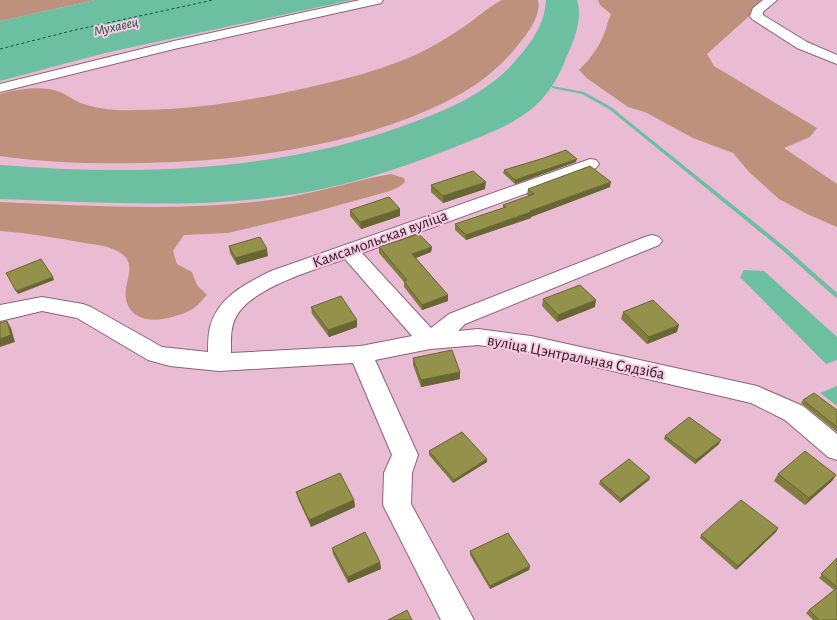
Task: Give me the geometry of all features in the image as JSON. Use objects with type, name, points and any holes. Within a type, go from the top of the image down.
[{"type":"street","points":[[0,88],[174,45],[377,0]]},
{"type":"street","points":[[771,0],[757,11],[756,16],[802,45],[837,60]]},
{"type":"street","name":"Камсамольская вуліца","points":[[219,362],[221,328],[223,322],[231,306],[240,296],[256,286],[278,276],[349,250],[590,164]]},
{"type":"street","points":[[349,250],[430,341],[457,319],[652,241]]},
{"type":"street","name":"вуліца Цэнтральная Сядзіба","points":[[0,313],[42,304],[83,312],[156,354],[170,357],[219,362],[362,354],[430,341],[478,337],[531,344],[757,395],[794,413],[837,449]]},
{"type":"street","points":[[362,354],[405,455],[398,473],[397,505],[458,620]]},
{"type":"shaded area","points":[[0,0],[95,0],[0,21]]},
{"type":"shaded area","points":[[502,0],[538,0],[539,7],[531,27],[503,62],[479,82],[453,98],[409,118],[377,129],[312,146],[279,152],[212,160],[145,163],[91,163],[54,162],[0,156],[0,94],[22,89],[46,89],[62,93],[78,102],[99,108],[121,110],[206,106],[253,99],[346,78],[404,60],[447,38]]},
{"type":"shaded area","points":[[598,0],[767,0],[707,54],[714,66],[817,128],[810,137],[784,148],[837,184],[837,227],[807,214],[779,199],[750,173],[733,153],[693,138],[645,112],[628,107],[588,79],[579,70],[586,63],[600,43],[611,14],[600,5]]},
{"type":"shaded area","points":[[391,174],[404,178],[405,182],[399,187],[390,191],[307,214],[228,233],[184,235],[173,251],[177,264],[192,272],[197,285],[207,295],[191,310],[166,319],[147,319],[138,316],[132,311],[127,303],[126,296],[129,274],[128,262],[124,256],[117,251],[108,247],[93,244],[40,235],[0,231],[0,202],[139,207],[209,206],[278,199]]},
{"type":"water","name":"Мухавец","points":[[95,0],[352,0],[105,53],[0,81],[0,21]]},
{"type":"water","points":[[546,0],[577,0],[579,7],[577,30],[572,44],[557,77],[547,93],[535,106],[507,125],[413,163],[370,177],[327,188],[283,196],[248,200],[142,204],[0,199],[0,165],[105,170],[210,166],[262,160],[313,151],[364,139],[414,122],[442,111],[470,97],[495,80],[506,70],[523,53],[537,32],[543,17]]},
{"type":"water","points":[[744,270],[764,271],[837,337],[837,360],[826,364],[740,277]]},
{"type":"water","points":[[837,386],[837,406],[820,393]]},
{"type":"building","points":[[566,150],[577,159],[515,180],[504,170],[544,158]]},
{"type":"building","points":[[590,166],[611,182],[466,235],[455,224],[506,207],[503,205],[534,194],[528,189]]},
{"type":"building","points":[[473,171],[486,182],[443,196],[431,185]]},
{"type":"building","points":[[389,197],[400,209],[360,222],[350,210]]},
{"type":"building","points":[[419,234],[432,247],[412,254],[448,295],[422,305],[404,281],[407,280],[379,247]]},
{"type":"building","points":[[260,237],[267,249],[235,258],[229,246]]},
{"type":"building","points":[[41,259],[53,277],[16,291],[6,273]]},
{"type":"building","points":[[580,285],[596,300],[558,315],[543,299]]},
{"type":"building","points":[[341,296],[357,320],[328,330],[311,307]]},
{"type":"building","points":[[653,300],[679,325],[649,337],[623,312]]},
{"type":"building","points":[[7,321],[11,335],[0,339],[0,323]]},
{"type":"building","points":[[452,350],[460,372],[421,380],[413,358]]},
{"type":"building","points":[[814,393],[837,410],[837,427],[803,400]]},
{"type":"building","points":[[689,417],[721,440],[696,460],[665,436]]},
{"type":"building","points":[[462,432],[487,459],[454,480],[429,451]]},
{"type":"building","points":[[805,451],[836,475],[809,498],[778,474]]},
{"type":"building","points":[[629,459],[650,477],[621,499],[600,481]]},
{"type":"building","points":[[340,473],[354,500],[309,520],[296,492]]},
{"type":"building","points":[[741,500],[778,528],[738,566],[701,535]]},
{"type":"building","points":[[365,532],[380,562],[348,577],[332,548]]},
{"type":"building","points":[[508,533],[530,566],[490,586],[470,551]]},
{"type":"building","points":[[837,558],[837,587],[821,574]]},
{"type":"building","points":[[837,588],[837,620],[819,620],[809,610]]},
{"type":"building","points":[[407,610],[412,620],[388,620]]},
{"type":"waterway","points":[[553,87],[583,93],[610,108],[783,248],[837,296]]},
{"type":"ferry route","points":[[0,49],[75,30],[213,0]]}]
